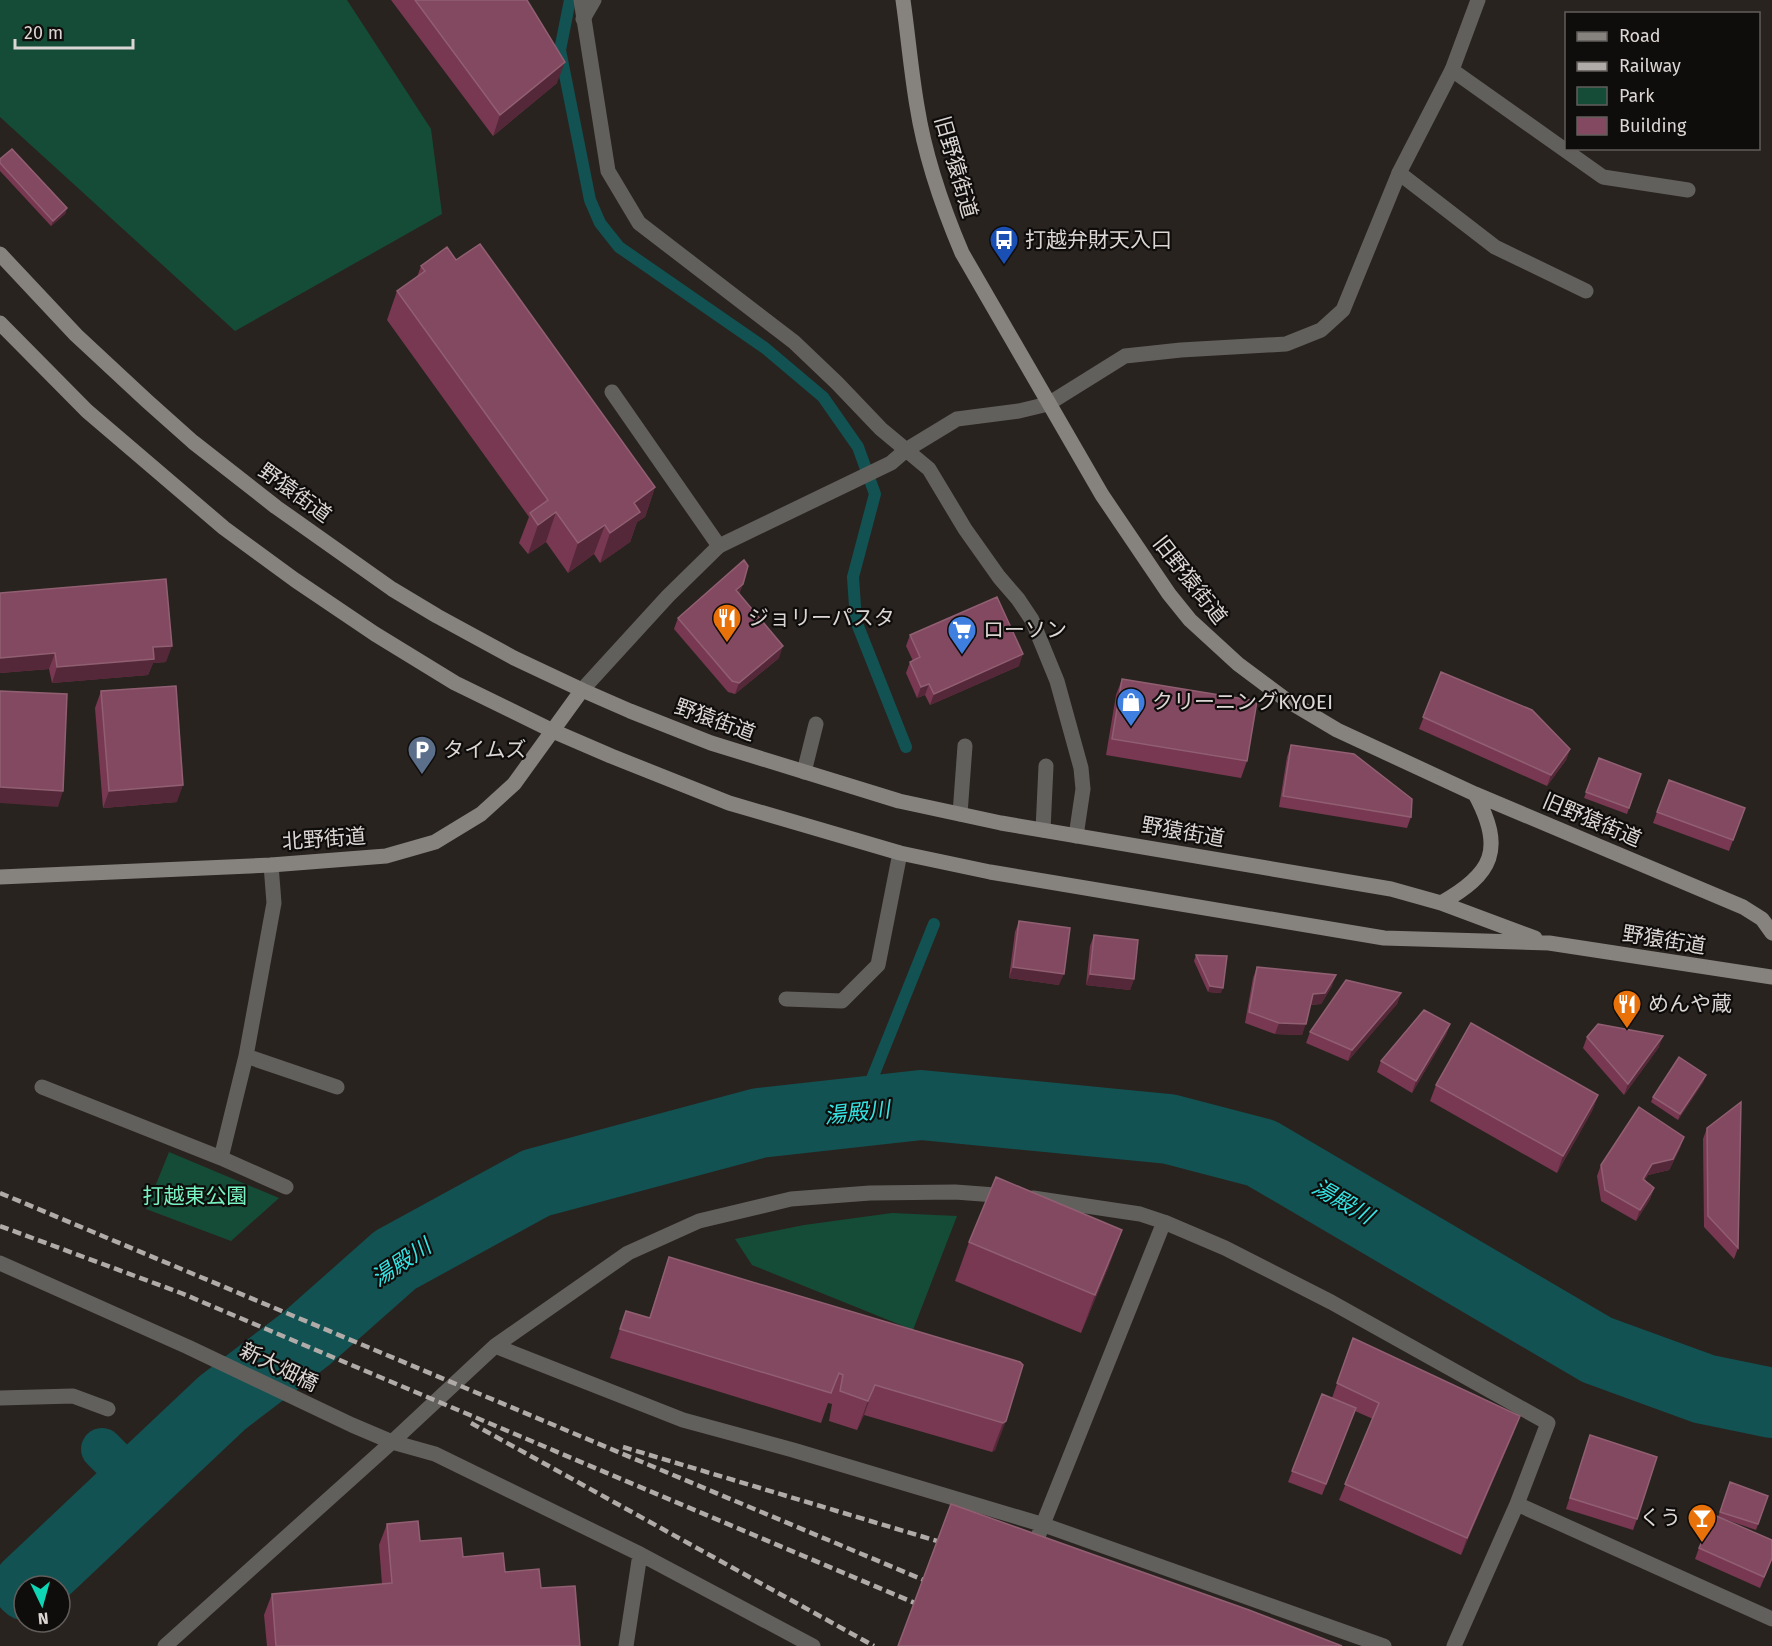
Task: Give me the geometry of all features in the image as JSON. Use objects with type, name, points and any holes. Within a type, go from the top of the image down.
[{"type":"main road","name":"旧野猿街道","points":[[903,0],[917,107],[947,218],[976,279],[1102,495],[1169,594],[1190,620],[1257,680],[1337,730],[1475,794],[1743,907],[1762,919],[1772,933]]},
{"type":"main road","name":"野猿街道","points":[[0,254],[76,335],[147,401],[193,442],[276,507],[392,589],[437,616],[514,658],[582,690],[711,743],[899,801],[1076,836],[1390,889],[1441,903],[1549,943]]},
{"type":"main road","name":"野猿街道","points":[[0,323],[87,411],[224,528],[295,580],[395,646],[455,682],[553,731],[619,760],[729,803],[900,853],[1013,876],[1384,938],[1549,943],[1772,977]]},
{"type":"main road","name":"北野街道","points":[[0,877],[271,865],[386,856],[435,842],[482,814],[498,799],[523,773],[582,690]]},
{"type":"main road","points":[[1441,903],[1461,892],[1477,879],[1487,864],[1491,847],[1491,830],[1486,814],[1475,794]]},
{"type":"street","points":[[582,690],[668,596],[719,546],[782,521],[891,463],[906,450],[957,420],[1019,411],[1048,404],[1125,356],[1181,350],[1286,344],[1321,330],[1343,310],[1399,173],[1452,69],[1478,0]]},
{"type":"street","points":[[585,6],[608,171],[639,223],[794,342],[881,429],[929,469],[965,529],[1032,620],[1056,681],[1081,768],[1083,789],[1076,836]]},
{"type":"street","points":[[1452,69],[1565,150]]},
{"type":"street","points":[[1565,150],[1603,177],[1688,190]]},
{"type":"street","points":[[1399,173],[1495,247],[1586,291]]},
{"type":"street","points":[[612,392],[719,546]]},
{"type":"street","points":[[804,772],[816,724]]},
{"type":"street","points":[[960,814],[965,746]]},
{"type":"street","points":[[1043,830],[1046,766]]},
{"type":"street","points":[[786,999],[842,1001],[878,965],[900,853]]},
{"type":"street","points":[[221,1158],[246,1056],[274,903],[271,865]]},
{"type":"street","points":[[246,1056],[337,1086]]},
{"type":"street","points":[[42,1087],[221,1158],[286,1187]]},
{"type":"street","points":[[165,1646],[495,1346],[628,1252],[699,1221],[791,1199],[870,1193],[955,1192],[1024,1197],[1083,1205],[1140,1214],[1164,1222],[1225,1248],[1330,1302],[1548,1423],[1517,1504],[1454,1646]]},
{"type":"street","points":[[1034,1545],[1044,1525],[1164,1222]]},
{"type":"street","name":"新大畑橋","points":[[0,1263],[188,1347],[352,1425],[392,1442],[435,1454],[640,1554],[813,1646]]},
{"type":"street","points":[[495,1346],[683,1420],[805,1453],[1044,1525],[1384,1646]]},
{"type":"street","points":[[0,1398],[72,1396],[108,1409]]},
{"type":"street","points":[[1517,1504],[1772,1619]]},
{"type":"street","points":[[626,1646],[640,1554]]},
{"type":"green space","points":[[0,0],[347,0],[431,129],[442,214],[235,331],[0,117]]},
{"type":"green space","name":"打越東公園","points":[[169,1152],[279,1198],[231,1241],[146,1209]]},
{"type":"green space","points":[[892,1213],[957,1216],[913,1330],[752,1265],[735,1239],[804,1225]]},
{"type":"building","points":[[415,0],[527,0],[565,62],[500,115]]},
{"type":"building","points":[[12,149],[67,208],[53,221],[0,163],[0,159]]},
{"type":"building","points":[[480,244],[655,487],[634,503],[640,512],[610,533],[605,525],[578,543],[556,512],[538,525],[530,513],[548,500],[397,291],[425,271],[421,266],[447,247],[456,260]]},
{"type":"building","name":"ジョリーパスタ","points":[[744,560],[748,566],[743,584],[736,590],[783,646],[739,683],[732,681],[678,618]]},
{"type":"building","points":[[166,579],[172,646],[153,647],[154,659],[57,667],[55,653],[0,658],[0,593]]},
{"type":"building","name":"ローソン","points":[[997,597],[1023,654],[934,694],[929,684],[921,687],[910,662],[920,657],[910,635]]},
{"type":"building","points":[[1441,672],[1532,710],[1570,749],[1551,775],[1423,717]]},
{"type":"building","points":[[1122,679],[1257,701],[1247,761],[1112,739]]},
{"type":"building","points":[[176,686],[183,785],[109,791],[101,691]]},
{"type":"building","points":[[0,691],[67,694],[63,791],[0,787]]},
{"type":"building","points":[[1291,745],[1354,754],[1412,799],[1411,817],[1283,796]]},
{"type":"building","points":[[1599,758],[1641,774],[1629,808],[1586,792]]},
{"type":"building","points":[[1669,780],[1745,808],[1733,840],[1657,812]]},
{"type":"building","points":[[1019,921],[1070,928],[1064,974],[1013,967]]},
{"type":"building","points":[[1094,935],[1138,940],[1134,979],[1090,974]]},
{"type":"building","points":[[1196,955],[1227,956],[1223,988],[1210,986]]},
{"type":"building","points":[[1257,967],[1336,975],[1325,993],[1313,994],[1306,1024],[1279,1023],[1249,1012]]},
{"type":"building","points":[[1346,980],[1401,993],[1352,1050],[1310,1032]]},
{"type":"building","points":[[1424,1010],[1450,1024],[1416,1081],[1381,1061]]},
{"type":"building","points":[[1471,1023],[1598,1095],[1563,1156],[1436,1085]]},
{"type":"building","points":[[1598,1024],[1663,1036],[1628,1084],[1587,1037]]},
{"type":"building","points":[[1679,1057],[1706,1075],[1680,1114],[1653,1097]]},
{"type":"building","points":[[1741,1102],[1738,1248],[1708,1216],[1707,1128]]},
{"type":"building","points":[[1639,1107],[1684,1137],[1673,1159],[1652,1164],[1643,1179],[1654,1188],[1640,1210],[1605,1190],[1601,1165]]},
{"type":"building","points":[[996,1177],[1122,1230],[1095,1295],[969,1242]]},
{"type":"building","points":[[669,1257],[1020,1362],[1023,1365],[1006,1421],[1003,1423],[875,1385],[868,1401],[840,1391],[843,1375],[839,1373],[831,1393],[620,1329],[626,1311],[650,1318]]},
{"type":"building","points":[[1353,1338],[1520,1416],[1467,1538],[1345,1484],[1379,1403],[1337,1383]]},
{"type":"building","points":[[1322,1394],[1356,1408],[1326,1484],[1292,1471]]},
{"type":"building","points":[[1590,1435],[1657,1457],[1637,1519],[1570,1498]]},
{"type":"building","points":[[1730,1482],[1768,1496],[1758,1524],[1720,1512]]},
{"type":"building","points":[[951,1504],[1249,1610],[1342,1646],[898,1646]]},
{"type":"building","points":[[1714,1515],[1772,1540],[1772,1558],[1764,1577],[1699,1548]]},
{"type":"building","points":[[418,1521],[420,1541],[461,1538],[463,1557],[503,1553],[505,1572],[539,1569],[541,1588],[575,1586],[580,1646],[276,1646],[272,1594],[392,1583],[387,1524]]},
{"type":"waterway","points":[[570,0],[560,50],[590,200],[600,223],[619,247],[765,348],[823,397],[858,447],[875,494],[853,577],[856,621],[906,747]]},
{"type":"waterway","points":[[859,1111],[934,924]]},
{"type":"waterway","name":"湯殿川","points":[[41,1574],[222,1403],[307,1338],[395,1260],[536,1183],[759,1123],[921,1105],[1169,1129],[1261,1153],[1597,1350],[1704,1389],[1772,1403]]},
{"type":"waterway","points":[[102,1449],[137,1484]]},
{"type":"railway","points":[[0,1193],[938,1586]]},
{"type":"railway","points":[[0,1226],[181,1293],[929,1609]]},
{"type":"railway","points":[[471,1423],[874,1646]]},
{"type":"railway","points":[[623,1447],[954,1546]]},
{"type":"place","name":"打越弁財天入口","points":[[1004,266]]},
{"type":"place","name":"ジョリーパスタ","points":[[727,644]]},
{"type":"place","name":"ローソン","points":[[962,656]]},
{"type":"place","name":"クリーニングKYOEI","points":[[1131,728]]},
{"type":"place","name":"タイムズ","points":[[422,776]]},
{"type":"place","name":"めんや蔵","points":[[1627,1030]]},
{"type":"place","name":"くう","points":[[1702,1544]]}]
